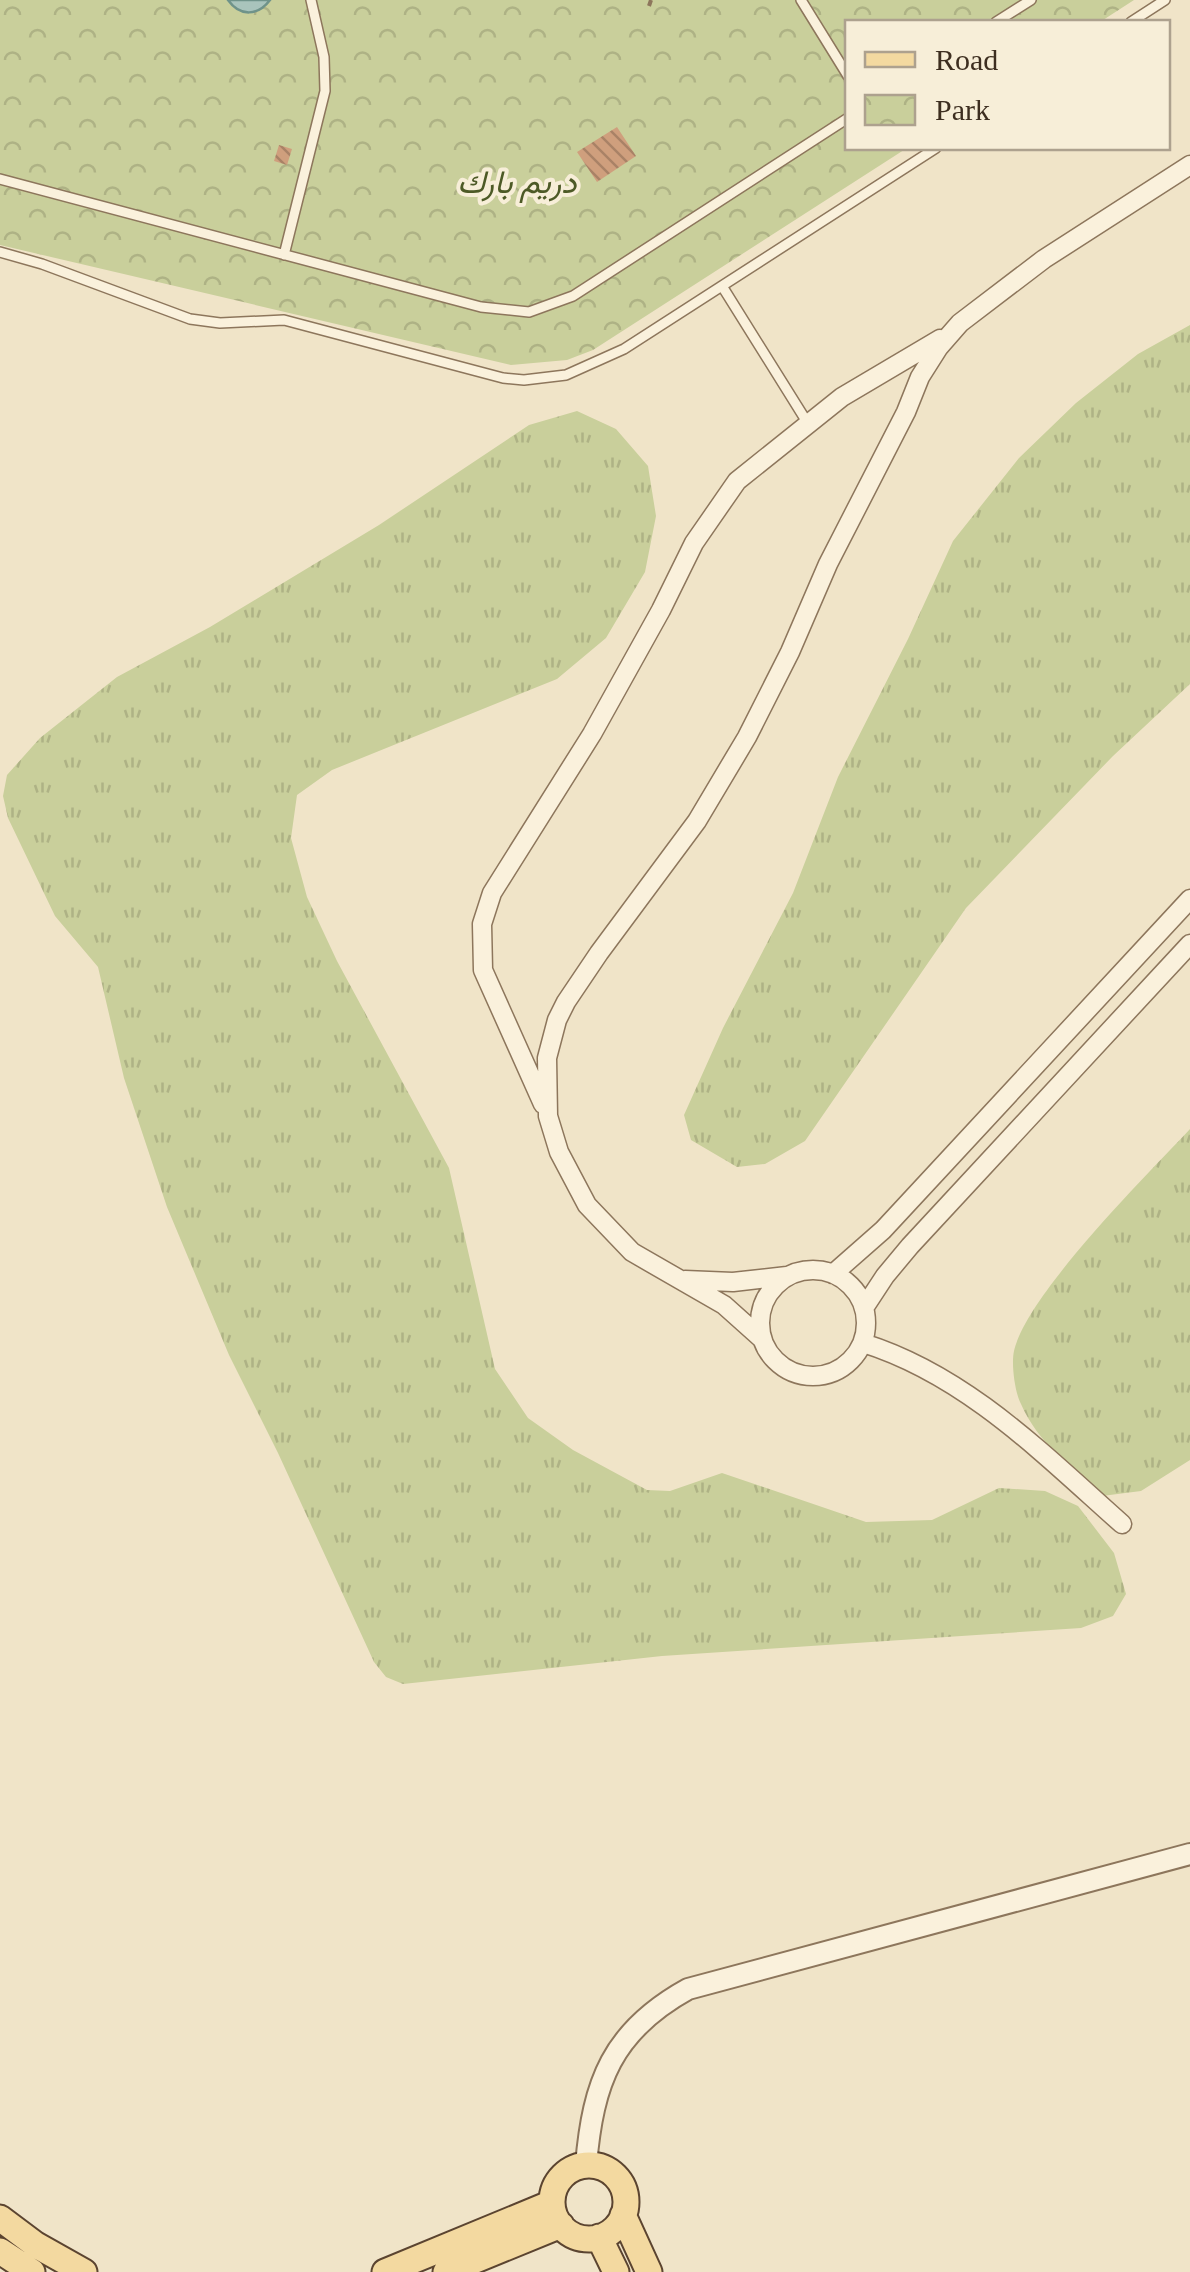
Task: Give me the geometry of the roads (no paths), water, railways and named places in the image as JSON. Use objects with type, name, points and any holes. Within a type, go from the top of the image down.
[{"type":"main road","points":[[586,2165],[604,2168],[619,2180],[626,2197],[623,2216],[614,2229],[599,2237],[574,2236],[557,2214],[562,2178],[568,2171],[586,2165]]},
{"type":"main road","points":[[385,2272],[557,2214]]},
{"type":"main road","points":[[446,2272],[557,2214]]},
{"type":"main road","points":[[623,2216],[649,2272]]},
{"type":"main road","points":[[0,2218],[36,2245],[84,2272]]},
{"type":"main road","points":[[599,2237],[616,2272]]},
{"type":"main road","points":[[0,2250],[32,2272]]},
{"type":"street","points":[[762,1339],[724,1305],[632,1252],[600,1222],[566,1169],[548,1116],[483,970],[480,939],[486,908],[610,704],[694,543],[737,481],[807,422],[949,334],[1044,258],[1190,165]]},
{"type":"street","points":[[548,1116],[548,1058],[566,1002],[670,861],[722,780],[783,666],[828,564],[920,377],[949,334]]},
{"type":"street","points":[[833,1274],[883,1230],[1190,899]]},
{"type":"street","points":[[864,1308],[896,1262],[1190,944]]},
{"type":"street","points":[[1044,1056],[1066,1078]]},
{"type":"street","points":[[680,1280],[733,1282],[810,1270],[833,1274],[853,1287],[864,1308],[863,1343],[850,1362],[828,1374],[804,1376],[782,1367],[766,1350],[760,1327],[764,1304],[786,1276]]},
{"type":"street","points":[[863,1343],[909,1359],[969,1394],[1122,1524]]},
{"type":"street","points":[[586,2165],[595,2095],[606,2068],[640,2022],[688,1989],[1190,1854]]},
{"type":"lane","points":[[284,255],[325,91],[324,57],[311,0]]},
{"type":"lane","points":[[802,0],[845,71]]},
{"type":"lane","points":[[999,20],[1030,0]]},
{"type":"lane","points":[[1133,20],[1166,0]]},
{"type":"lane","points":[[0,179],[497,311],[544,309],[574,296],[845,120]]},
{"type":"lane","points":[[0,252],[190,319],[220,323],[284,320],[482,374],[524,380],[566,376],[606,360],[933,150]]},
{"type":"lane","points":[[722,286],[807,422]]},
{"type":"water","points":[[228,0],[270,0],[260,9],[243,12]]},
{"type":"park label","name":"دريم بارك","points":[[517,182]]}]
